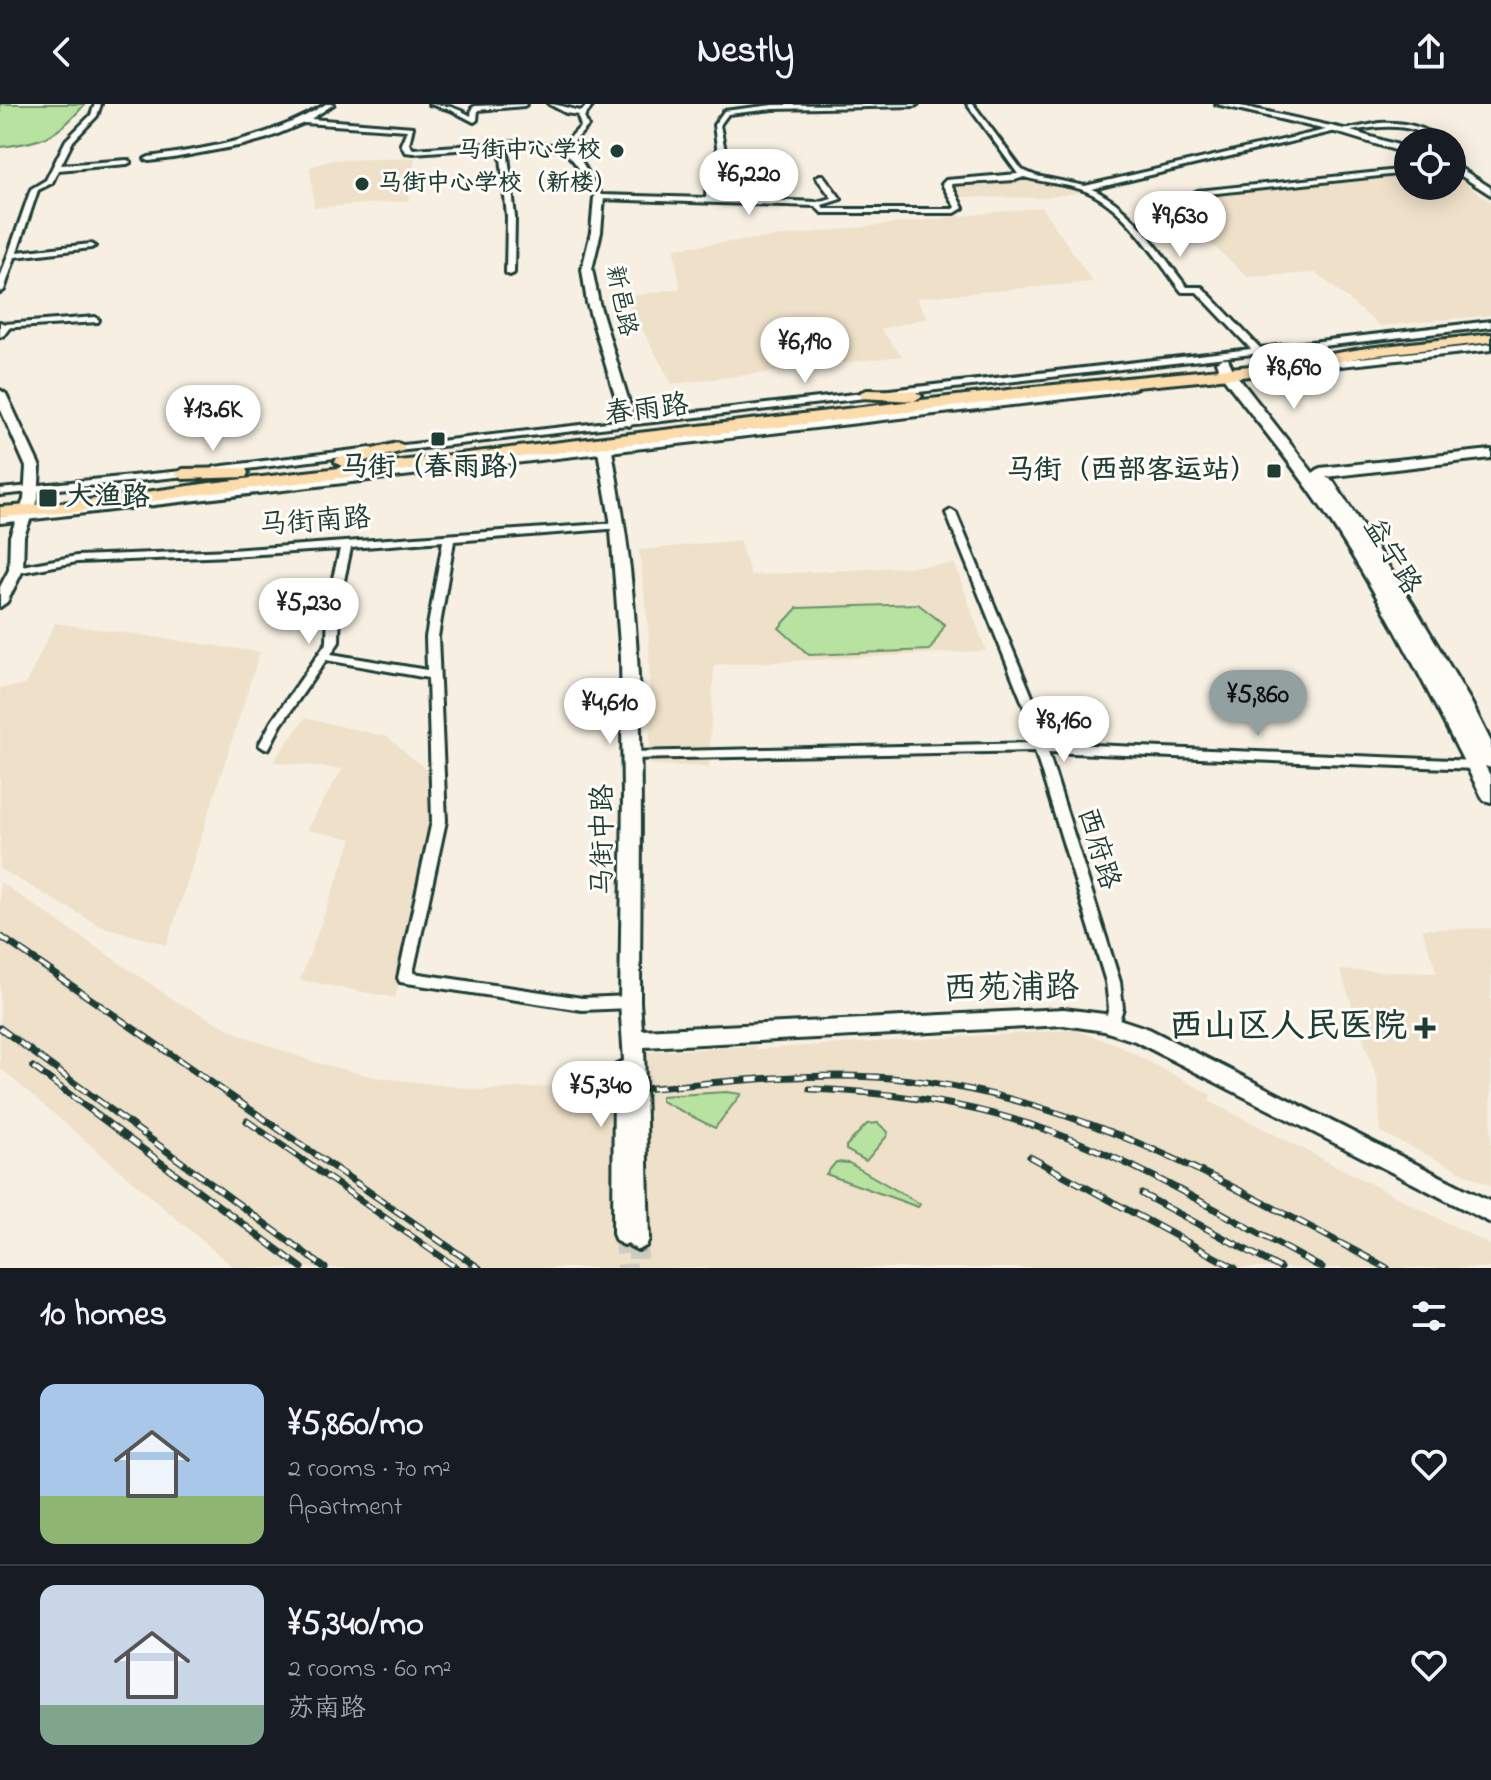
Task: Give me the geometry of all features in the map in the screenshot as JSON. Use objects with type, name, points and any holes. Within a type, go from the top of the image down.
[{"type":"main road","points":[[1439,338],[1491,324]]},
{"type":"main road","name":"春雨路","points":[[0,501],[29,504],[148,498],[341,468],[922,396],[1227,366],[1491,332]]},
{"type":"main road","name":"春雨路","points":[[0,512],[29,504],[256,473],[341,468],[1151,381],[1227,366],[1271,369],[1367,352],[1491,338]]},
{"type":"main road","name":"益宁路","points":[[1227,366],[1320,473],[1406,606],[1462,702],[1487,761],[1491,795]]},
{"type":"main road","name":"益宁路","points":[[1227,366],[1307,474],[1487,761]]},
{"type":"main road","points":[[954,409],[1033,392]]},
{"type":"main road","points":[[867,395],[922,396]]},
{"type":"main road","points":[[341,468],[397,448]]},
{"type":"main road","points":[[1320,473],[1491,454]]},
{"type":"main road","points":[[341,468],[416,473]]},
{"type":"main road","points":[[183,474],[256,473]]},
{"type":"main road","points":[[64,514],[148,498]]},
{"type":"street","points":[[0,290],[35,189],[49,181],[70,140],[94,116],[98,104]]},
{"type":"street","points":[[149,159],[257,141],[306,121],[331,104]]},
{"type":"street","points":[[432,104],[453,109],[474,120],[475,108],[524,104]]},
{"type":"street","points":[[552,104],[568,112],[583,113]]},
{"type":"street","points":[[564,148],[585,126],[581,117],[591,104]]},
{"type":"street","points":[[710,200],[711,175],[723,161],[717,125],[726,112],[762,108],[915,104]]},
{"type":"street","points":[[970,104],[1024,175]]},
{"type":"street","points":[[1220,104],[1394,147]]},
{"type":"street","points":[[306,121],[411,128],[405,144],[408,150],[413,151],[503,146],[564,148],[571,153],[599,197],[817,204],[837,199],[820,177]]},
{"type":"street","points":[[1085,188],[1338,131],[1389,123],[1409,128]]},
{"type":"street","points":[[503,146],[511,217],[510,273]]},
{"type":"street","points":[[55,168],[127,162]]},
{"type":"street","points":[[1198,193],[1394,172]]},
{"type":"street","points":[[817,204],[822,211],[955,211],[959,208],[946,184],[1024,175],[1085,188],[1108,201],[1185,290],[1199,289],[1258,351]]},
{"type":"street","points":[[1466,175],[1491,192]]},
{"type":"street","name":"新邑路","points":[[599,197],[596,232],[587,269],[593,303],[629,422]]},
{"type":"street","points":[[12,255],[91,246]]},
{"type":"street","points":[[1,328],[95,320]]},
{"type":"street","points":[[0,520],[29,504],[183,474],[867,395],[1227,366],[1258,351],[1491,324]]},
{"type":"street","points":[[1271,369],[1491,347]]},
{"type":"street","points":[[0,492],[64,514],[1107,391],[1151,381]]},
{"type":"street","points":[[0,394],[33,467],[29,504],[17,536],[16,570],[0,602]]},
{"type":"street","name":"马街中路","points":[[605,451],[625,571],[631,756],[630,1002],[634,1050],[631,1236]]},
{"type":"street","name":"西府路","points":[[951,513],[1030,706],[1113,982],[1116,1008],[1112,1023]]},
{"type":"street","name":"马街南路","points":[[16,570],[77,559],[231,553],[617,526]]},
{"type":"street","points":[[449,538],[432,637],[439,821],[405,978],[582,1004],[630,1002]]},
{"type":"street","points":[[265,745],[333,642],[334,599],[346,544]]},
{"type":"street","points":[[323,656],[434,675]]},
{"type":"street","points":[[631,756],[1040,747],[1487,761]]},
{"type":"street","name":"西苑浦路","points":[[631,1039],[1064,1017],[1112,1023],[1142,1035],[1491,1213]]},
{"type":"shaded area","name":"马街中心学校（新楼）","points":[[415,158],[409,201],[314,208],[310,167],[332,160]]},
{"type":"shaded area","points":[[1034,176],[1050,180],[1067,179],[1085,192],[1042,198],[953,197],[941,181]]},
{"type":"shaded area","points":[[1394,177],[1394,200],[1466,200],[1466,184],[1491,202],[1491,315],[1380,326],[1316,273],[1247,277],[1166,201]]},
{"type":"shaded area","points":[[1042,207],[1093,282],[916,298],[928,318],[881,329],[902,356],[672,384],[624,297],[680,288],[674,248]]},
{"type":"shaded area","points":[[739,540],[751,575],[955,564],[986,651],[714,665],[709,767],[650,765],[649,636],[639,550]]},
{"type":"shaded area","points":[[55,623],[260,652],[167,945],[100,926],[0,869],[0,688],[25,685]]},
{"type":"shaded area","points":[[305,718],[388,737],[431,774],[432,827],[423,891],[395,998],[300,980],[352,839],[306,830],[342,769],[273,762]]},
{"type":"shaded area","points":[[0,882],[176,1001],[241,1035],[314,1062],[375,1077],[483,1090],[610,1083],[613,1228],[646,1243],[646,1052],[756,1046],[757,1049],[1074,1030],[1116,1044],[1211,1095],[1209,1101],[1491,1245],[1491,1268],[234,1268],[0,1068]]},
{"type":"shaded area","name":"西山区人民医院","points":[[1491,928],[1491,1186],[1380,1132],[1378,1083],[1340,970],[1437,973],[1422,929]]},
{"type":"green space","points":[[0,104],[85,104],[66,124],[48,136],[0,147]]},
{"type":"green space","points":[[918,604],[945,625],[930,650],[809,655],[779,628],[797,608]]},
{"type":"green space","points":[[741,1094],[715,1128],[661,1101],[661,1096]]},
{"type":"green space","points":[[878,1123],[888,1132],[887,1136],[866,1161],[846,1150],[846,1146],[867,1124]]},
{"type":"green space","points":[[836,1162],[849,1163],[920,1204],[918,1207],[826,1174]]},
{"type":"tunnel","points":[[624,1234],[627,1268]]},
{"type":"tunnel","points":[[638,1239],[638,1268]]},
{"type":"railway","points":[[0,936],[479,1268]]},
{"type":"railway","points":[[0,1028],[325,1268]]},
{"type":"railway","points":[[33,1067],[302,1268]]},
{"type":"railway","points":[[604,1092],[774,1078],[842,1076],[945,1085],[1012,1099],[1141,1144],[1265,1203],[1387,1268]]},
{"type":"railway","points":[[810,1089],[934,1101],[995,1114],[1055,1133],[1158,1179],[1322,1268]]},
{"type":"railway","points":[[247,1121],[457,1268]]},
{"type":"railway","points":[[1030,1157],[1235,1268]]},
{"type":"railway","points":[[1142,1194],[1280,1268]]},
{"type":"place","name":"马街中心学校","points":[[617,151]]},
{"type":"place","name":"马街中心学校（新楼）","points":[[362,184]]},
{"type":"place","name":"马街（春雨路）","points":[[438,439]]},
{"type":"place","name":"马街（西部客运站）","points":[[1274,471]]},
{"type":"place","name":"大渔路","points":[[48,498]]},
{"type":"place","name":"西山区人民医院","points":[[1425,1028]]}]
